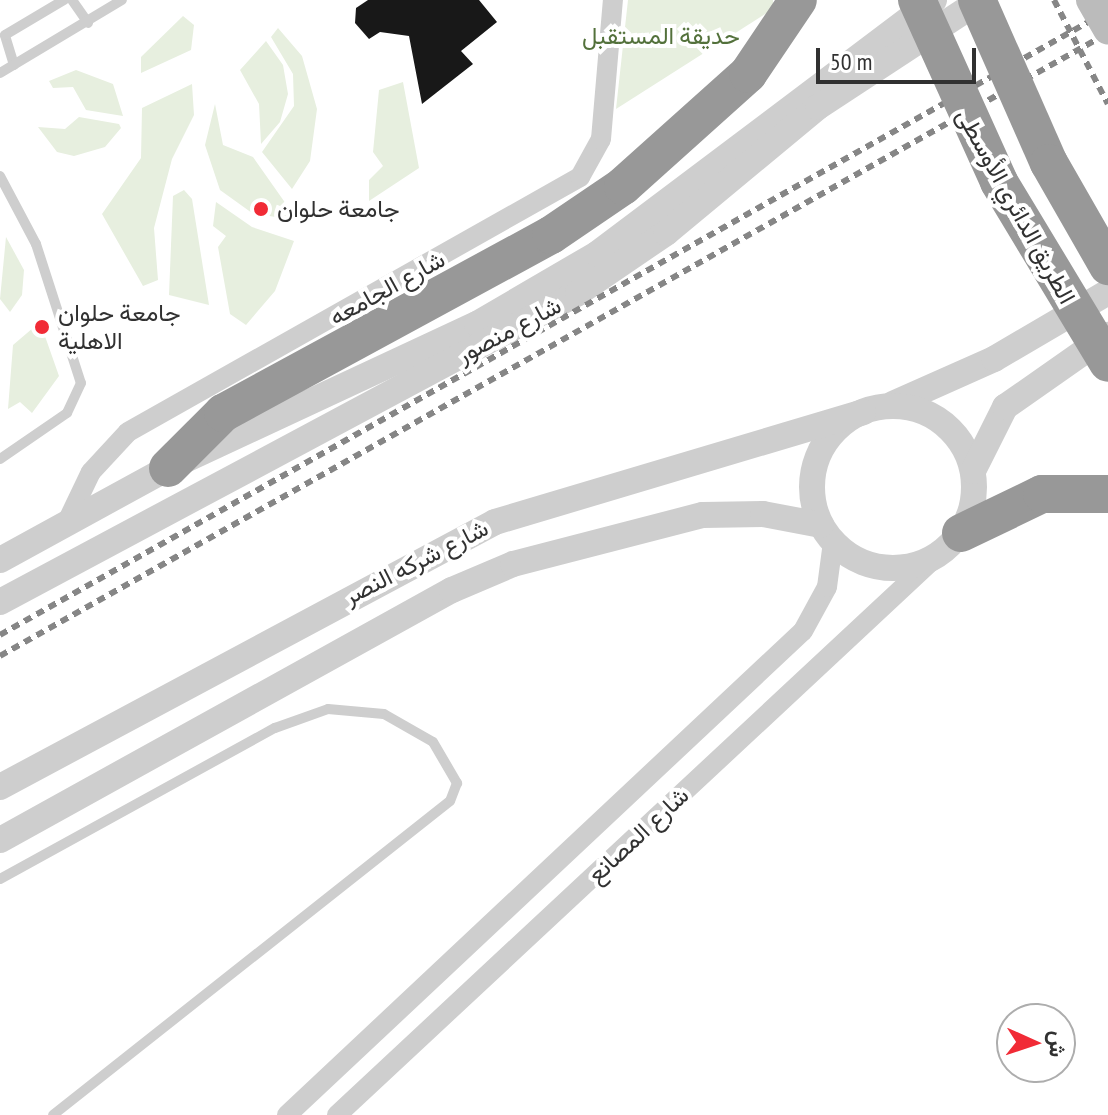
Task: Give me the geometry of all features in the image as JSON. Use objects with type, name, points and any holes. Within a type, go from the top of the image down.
[{"type":"highway","points":[[168,468],[223,413],[588,211],[748,74],[798,0]]},
{"type":"highway","name":"الطريق الدائري الأوسطى","points":[[917,0],[999,182],[1108,363]]},
{"type":"highway","name":"الطريق الدائري الأوسطى","points":[[979,0],[1049,163],[1108,266]]},
{"type":"highway","points":[[949,544],[1042,494],[1108,494]]},
{"type":"main road","points":[[1091,0],[1108,30]]},
{"type":"street","name":"شارع الجامعه","points":[[67,522],[91,472],[128,432],[580,177],[601,139],[613,0]]},
{"type":"street","name":"شارع منصور","points":[[0,560],[168,468],[477,324],[597,254],[934,0]]},
{"type":"street","name":"شارع منصور","points":[[0,602],[578,293],[666,233],[818,107],[979,0]]},
{"type":"street","points":[[1108,292],[994,359],[893,404],[863,412],[837,428],[820,452],[813,496],[827,533],[883,568],[949,544],[973,503],[973,471],[1005,407],[1108,335]]},
{"type":"street","points":[[893,404],[951,430],[973,471]]},
{"type":"street","name":"شارع شركه النصر","points":[[0,787],[495,522],[863,412]]},
{"type":"street","name":"شارع شركه النصر","points":[[0,840],[452,590],[513,564],[703,515],[763,514],[827,533]]},
{"type":"street","name":"شارع المصانع","points":[[287,1115],[803,631],[827,587],[827,533]]},
{"type":"street","name":"شارع المصانع","points":[[337,1115],[949,544]]},
{"type":"street","points":[[398,1013],[419,1039]]},
{"type":"lane","points":[[14,65],[5,35],[64,0]]},
{"type":"lane","points":[[72,0],[88,23]]},
{"type":"lane","points":[[0,73],[122,0]]},
{"type":"lane","points":[[0,176],[36,244],[81,383],[67,413],[0,459]]},
{"type":"lane","points":[[0,879],[275,728],[328,709],[384,714],[433,742],[457,783],[450,801],[53,1115]]},
{"type":"green space","name":"حديقة المستقبل","points":[[628,0],[773,0],[773,9],[616,109]]},
{"type":"green space","points":[[183,16],[194,25],[191,50],[141,73],[141,57]]},
{"type":"green space","points":[[278,28],[302,56],[317,109],[310,161],[292,189],[262,152],[294,106],[293,74],[271,37]]},
{"type":"green space","points":[[266,41],[283,65],[288,94],[280,122],[261,144],[259,104],[240,70]]},
{"type":"green space","points":[[76,70],[113,84],[123,116],[86,110],[73,87],[53,88],[49,81]]},
{"type":"green space","points":[[403,82],[419,168],[369,201],[369,180],[383,166],[373,152],[379,90]]},
{"type":"green space","points":[[192,84],[194,115],[172,159],[154,228],[158,280],[143,286],[102,214],[141,158],[142,108]]},
{"type":"green space","points":[[215,104],[223,145],[253,157],[298,221],[252,213],[220,190],[205,145]]},
{"type":"green space","points":[[79,117],[119,124],[121,128],[105,147],[74,156],[57,152],[38,127],[65,129]]},
{"type":"green space","points":[[184,190],[192,199],[209,305],[169,295],[173,196]]},
{"type":"green space","points":[[216,202],[252,227],[294,241],[275,291],[246,325],[230,314],[218,247],[226,236],[213,226]]},
{"type":"green space","points":[[6,237],[24,270],[22,295],[10,312],[0,299]]},
{"type":"green space","points":[[40,322],[59,376],[32,413],[20,402],[8,409],[13,345]]},
{"type":"building","points":[[368,0],[479,0],[497,22],[461,51],[473,64],[422,104],[409,36],[380,32],[369,39],[355,23],[356,8]]},
{"type":"railway","points":[[1054,0],[1108,104]]},
{"type":"railway","points":[[0,635],[1108,11]]},
{"type":"railway","points":[[0,656],[1108,33]]},
{"type":"place","name":"جامعة حلوان","points":[[261,209]]},
{"type":"place","name":"جامعة حلوان الاهلية","points":[[42,327]]}]
